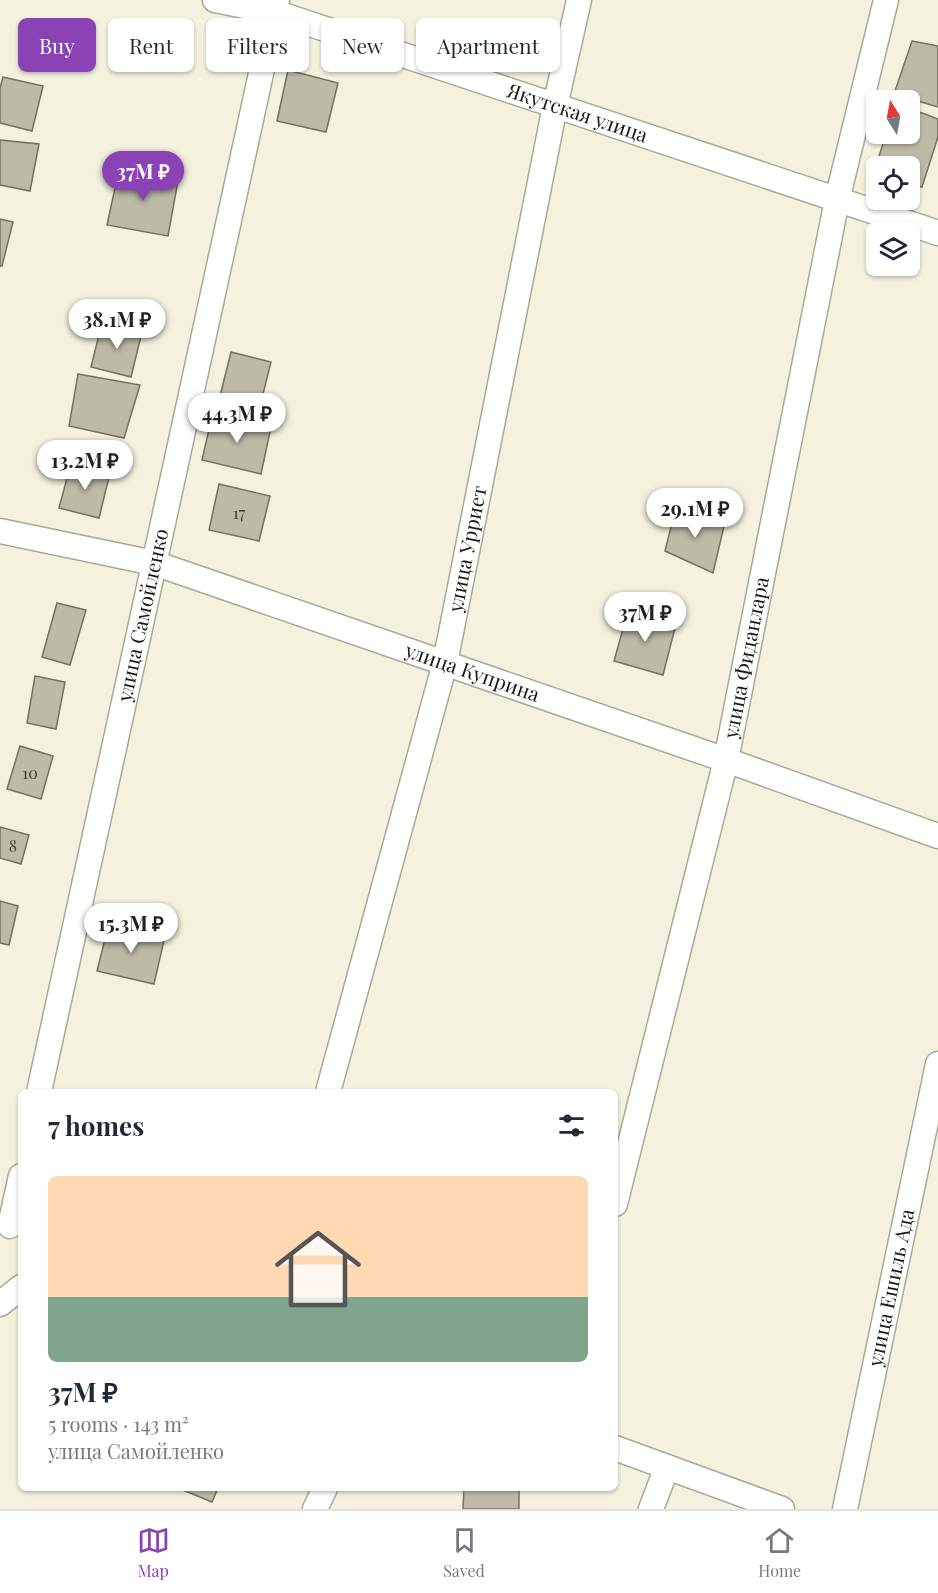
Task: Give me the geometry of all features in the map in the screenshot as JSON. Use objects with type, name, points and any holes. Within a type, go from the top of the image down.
[{"type":"street","name":"Якутская улица","points":[[215,0],[276,6],[555,106],[938,233]]},
{"type":"street","name":"улица Урриет","points":[[329,1089],[445,663],[555,106],[579,0]]},
{"type":"street","name":"улица Фиданлара","points":[[618,1192],[726,760],[837,200],[886,0]]},
{"type":"street","name":"улица Самойленко","points":[[40,1089],[276,6]]},
{"type":"street","name":"улица Куприна","points":[[0,531],[154,563],[726,760],[938,836]]},
{"type":"street","name":"улица Ешиль Ада","points":[[845,1509],[938,1064]]},
{"type":"street","points":[[10,1226],[18,1190]]},
{"type":"street","points":[[0,1304],[18,1289]]},
{"type":"street","points":[[618,1449],[782,1509]]},
{"type":"street","points":[[651,1509],[667,1467]]},
{"type":"street","points":[[315,1509],[324,1491]]},
{"type":"building","points":[[912,41],[938,46],[938,107],[920,102],[920,90],[895,90]]},
{"type":"building","points":[[288,72],[338,83],[326,132],[277,121]]},
{"type":"building","points":[[3,77],[43,86],[32,131],[0,123],[0,88]]},
{"type":"building","points":[[920,112],[938,119],[938,137],[922,187],[920,187],[920,156],[879,156],[883,144],[920,144]]},
{"type":"building","points":[[0,140],[39,144],[30,191],[0,185]]},
{"type":"building","points":[[120,165],[178,181],[168,236],[107,225]]},
{"type":"building","points":[[0,219],[13,222],[2,266],[0,266]]},
{"type":"building","points":[[102,323],[142,332],[131,377],[91,367]]},
{"type":"building","points":[[231,352],[271,362],[260,406],[220,396]]},
{"type":"building","points":[[78,374],[140,385],[124,438],[69,426]]},
{"type":"building","points":[[212,416],[271,427],[261,474],[202,460]]},
{"type":"building","points":[[71,463],[110,473],[99,518],[59,508]]},
{"type":"building","points":[[219,484],[270,496],[259,541],[209,530]]},
{"type":"building","points":[[676,507],[725,522],[713,573],[665,551]]},
{"type":"building","points":[[57,603],[86,610],[70,665],[42,657]]},
{"type":"building","points":[[628,611],[676,624],[663,675],[614,661]]},
{"type":"building","points":[[35,676],[65,682],[56,729],[27,723]]},
{"type":"building","points":[[20,746],[53,756],[41,799],[7,789]]},
{"type":"building","points":[[0,827],[29,835],[21,864],[0,858]]},
{"type":"building","points":[[0,901],[18,906],[9,945],[0,943]]},
{"type":"building","points":[[109,923],[165,936],[154,984],[97,971]]},
{"type":"building","points":[[185,1491],[217,1491],[212,1502]]},
{"type":"building","points":[[464,1491],[519,1491],[519,1509],[463,1509]]}]
